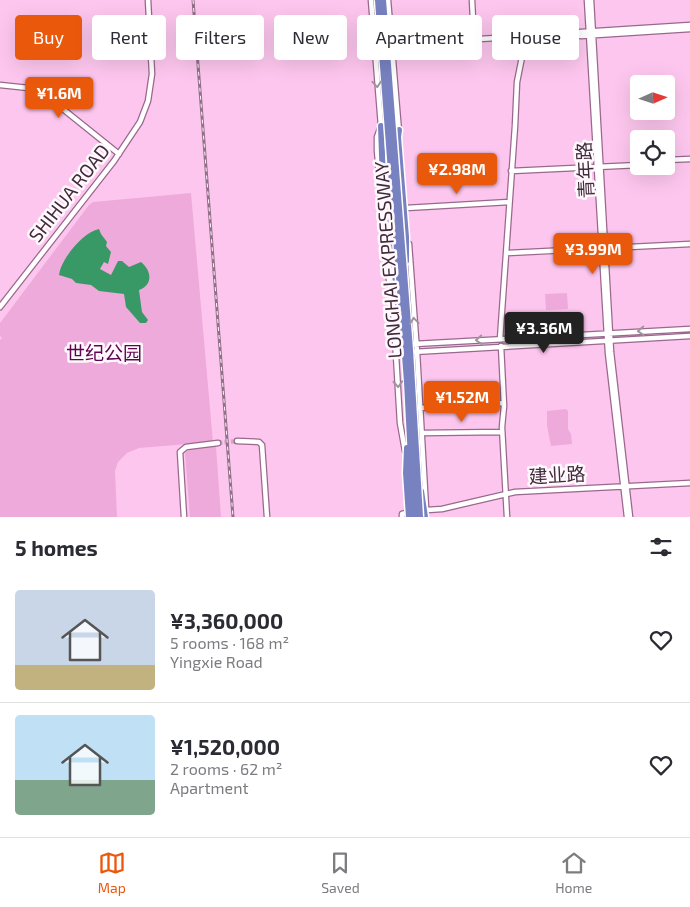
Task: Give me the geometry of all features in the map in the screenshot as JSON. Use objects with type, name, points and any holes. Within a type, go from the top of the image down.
[{"type":"highway","name":"LONGHAI EXPRESSWAY","points":[[378,0],[409,420],[411,516]]},
{"type":"highway","name":"LONGHAI EXPRESSWAY","points":[[383,0],[406,289],[420,517]]},
{"type":"highway","points":[[381,126],[381,144],[393,264],[402,316]]},
{"type":"highway","points":[[399,130],[398,142],[406,237],[406,289]]},
{"type":"highway","points":[[418,476],[426,517]]},
{"type":"street","name":"SHIHUA ROAD","points":[[0,307],[118,154],[140,122],[148,101],[153,63],[148,0]]},
{"type":"street","points":[[371,0],[372,15]]},
{"type":"street","points":[[388,0],[389,15]]},
{"type":"street","points":[[472,0],[473,15]]},
{"type":"street","name":"青年路","points":[[587,0],[592,33]]},
{"type":"street","name":"青年路","points":[[591,0],[608,333],[628,517]]},
{"type":"street","points":[[579,34],[690,27]]},
{"type":"street","points":[[375,60],[381,126],[377,137],[377,150],[386,261],[393,305],[400,423],[409,472],[411,516],[402,514],[402,517]]},
{"type":"street","points":[[393,60],[417,352],[426,517]]},
{"type":"street","points":[[500,339],[511,171],[516,126],[517,82],[521,60]]},
{"type":"street","points":[[0,85],[38,89],[118,154]]},
{"type":"street","points":[[675,162],[690,161]]},
{"type":"street","points":[[511,171],[630,164]]},
{"type":"street","points":[[406,208],[509,202]]},
{"type":"street","points":[[506,253],[690,244]]},
{"type":"street","points":[[396,345],[690,328]]},
{"type":"street","points":[[396,353],[690,336]]},
{"type":"street","points":[[501,346],[504,403],[502,432],[507,517]]},
{"type":"street","points":[[420,408],[504,403]]},
{"type":"street","points":[[422,433],[502,432]]},
{"type":"street","points":[[237,441],[259,442],[262,445],[266,517]]},
{"type":"street","points":[[184,517],[180,452],[186,446],[218,443]]},
{"type":"street","name":"建业路","points":[[426,510],[444,508],[506,494],[690,483]]},
{"type":"green space","name":"世纪公园","points":[[191,193],[213,442],[139,448],[127,453],[118,462],[115,471],[117,517],[0,517],[0,340],[2,338],[0,336],[0,323],[93,202]]},
{"type":"green space","points":[[567,293],[568,309],[546,310],[545,294]]},
{"type":"green space","points":[[566,409],[568,411],[568,429],[571,434],[572,444],[551,446],[547,426],[547,411]]},
{"type":"green space","points":[[216,446],[221,517],[190,517],[185,453],[192,448]]},
{"type":"shaded area","points":[[99,229],[107,242],[106,246],[111,252],[108,264],[104,262],[100,269],[111,275],[118,261],[122,261],[129,267],[141,262],[149,273],[147,285],[139,290],[142,312],[148,320],[146,323],[140,323],[126,307],[124,294],[99,291],[91,285],[76,283],[72,279],[59,275],[64,261],[74,247],[86,235]]},
{"type":"tunnel","points":[[218,443],[237,441]]},
{"type":"railway","points":[[193,0],[233,517]]}]
